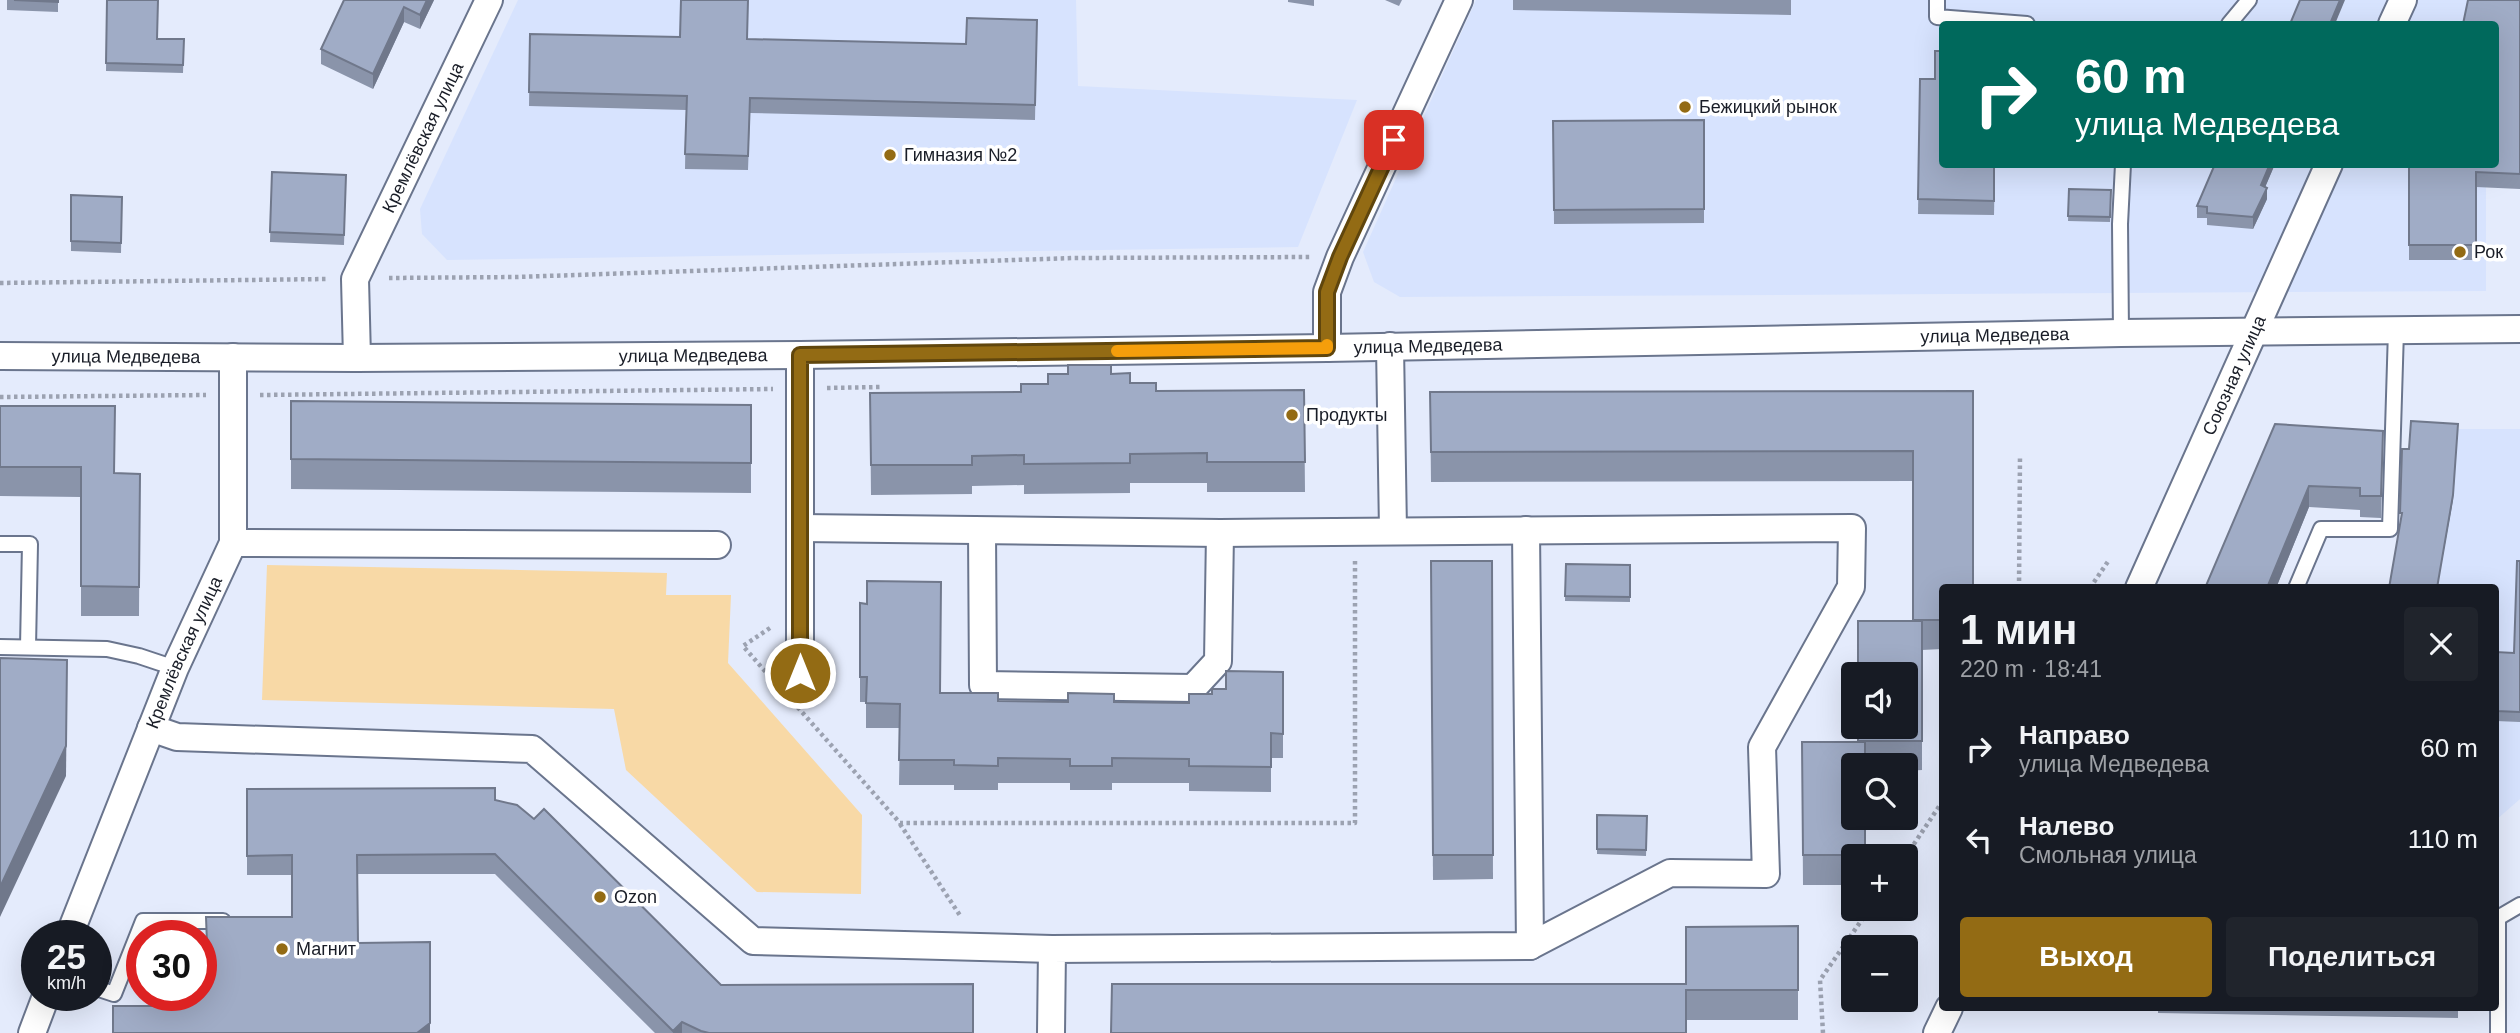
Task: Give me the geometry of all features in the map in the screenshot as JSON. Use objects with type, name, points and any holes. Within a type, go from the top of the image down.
[{"type":"street","name":"Кремлёвская улица","points":[[357,358],[355,279],[489,0]]},
{"type":"street","points":[[1327,348],[1327,292],[1340,257],[1459,0]]},
{"type":"street","points":[[2393,21],[2403,0]]},
{"type":"street","name":"Союзная улица","points":[[2141,584],[2327,168]]},
{"type":"street","name":"улица Медведева","points":[[0,356],[357,358],[800,355],[1327,348],[2121,332],[2520,329]]},
{"type":"street","points":[[1391,346],[1393,531]]},
{"type":"street","points":[[790,681],[800,607],[800,355]]},
{"type":"street","name":"Кремлёвская улица","points":[[75,920],[175,668],[233,543],[233,358]]},
{"type":"street","points":[[150,728],[177,737],[532,749],[753,941],[1052,948],[1531,946],[1670,873],[1766,874],[1762,747],[1851,587],[1852,528],[1220,533],[801,528]]},
{"type":"street","points":[[1526,530],[1531,946]]},
{"type":"street","points":[[982,531],[983,685],[1193,688],[1218,661],[1220,533]]},
{"type":"street","points":[[233,543],[717,545]]},
{"type":"street","points":[[1051,1033],[1052,948]]},
{"type":"street","points":[[32,1033],[40,1011]]},
{"type":"street","points":[[1937,1033],[1948,1011]]},
{"type":"lane","points":[[1937,0],[1937,17],[1988,21]]},
{"type":"lane","points":[[2232,21],[2249,0]]},
{"type":"lane","points":[[2121,332],[2120,224],[2123,168]]},
{"type":"lane","points":[[2298,584],[2321,529],[2390,529],[2396,330]]},
{"type":"lane","points":[[0,544],[30,544],[29,648]]},
{"type":"lane","points":[[0,647],[107,649],[175,668]]},
{"type":"lane","points":[[2499,917],[2520,905]]},
{"type":"lane","points":[[112,992],[143,921],[236,921]]},
{"type":"lane","points":[[2498,1011],[2498,1033]]},
{"type":"path","points":[[0,282],[531,276],[1073,258],[1340,257]]},
{"type":"path","points":[[0,397],[883,387]]},
{"type":"path","points":[[2020,455],[2020,584]]},
{"type":"path","points":[[900,823],[1355,823],[1354,531]]},
{"type":"path","points":[[2093,584],[2109,560]]},
{"type":"path","points":[[790,681],[743,646],[800,607]]},
{"type":"path","points":[[789,698],[900,823],[980,947]]},
{"type":"path","points":[[1914,844],[1939,807]]},
{"type":"path","points":[[1823,1033],[1820,980],[1861,921]]},
{"type":"shaded area","name":"Гимназия №2","points":[[518,0],[1076,0],[1078,86],[1357,100],[1298,247],[447,260],[422,234],[420,209]]},
{"type":"shaded area","name":"Бежицкий рынок","points":[[1476,0],[2520,0],[2499,21],[1939,21],[1939,168],[2486,168],[2486,291],[1400,297],[1374,282],[1363,252]]},
{"type":"shaded area","points":[[2411,426],[2520,429],[2520,799],[2499,817],[2499,584],[2391,584],[2406,497]]},
{"type":"shaded area","points":[[267,565],[667,573],[666,595],[731,595],[728,663],[862,815],[861,894],[757,892],[626,770],[614,709],[262,700]]},
{"type":"building","points":[[14,0],[58,0],[58,2]]},
{"type":"building","points":[[107,0],[158,0],[157,39],[184,39],[183,65],[106,63]]},
{"type":"building","points":[[344,0],[427,0],[420,15],[404,7],[373,74],[321,49]]},
{"type":"building","points":[[681,0],[748,0],[747,39],[966,44],[967,18],[1037,20],[1035,105],[750,98],[748,156],[685,154],[687,96],[529,92],[530,34],[680,37]]},
{"type":"building","points":[[2300,0],[2340,0],[2331,21],[2291,21]]},
{"type":"building","points":[[2468,0],[2520,0],[2520,174],[2476,172],[2476,245],[2409,245],[2409,168],[2499,168],[2499,21],[2464,21]]},
{"type":"building","points":[[1935,51],[1939,51],[1939,168],[1994,168],[1994,201],[1918,199],[1920,79],[1935,79]]},
{"type":"building","points":[[1704,120],[1704,209],[1554,210],[1553,121]]},
{"type":"building","points":[[2213,168],[2268,168],[2261,185],[2267,188],[2253,217],[2207,213],[2207,207],[2197,206]]},
{"type":"building","points":[[272,172],[346,175],[344,235],[270,232]]},
{"type":"building","points":[[2069,189],[2111,190],[2110,217],[2068,216]]},
{"type":"building","points":[[71,195],[122,197],[121,243],[71,241]]},
{"type":"building","points":[[1068,365],[1111,365],[1111,374],[1130,373],[1130,383],[1156,383],[1156,391],[1304,390],[1305,462],[1207,462],[1207,453],[1130,454],[1130,463],[1024,464],[1024,455],[972,456],[972,465],[871,465],[870,393],[1021,392],[1021,384],[1048,384],[1048,374],[1068,374]]},
{"type":"building","points":[[1973,391],[1973,584],[1939,584],[1939,620],[1913,620],[1913,451],[1431,452],[1430,392]]},
{"type":"building","points":[[291,401],[751,405],[751,463],[291,459]]},
{"type":"building","points":[[0,406],[115,406],[114,473],[140,474],[139,587],[81,586],[81,467],[0,467]]},
{"type":"building","points":[[2411,421],[2458,424],[2453,495],[2438,584],[2390,584],[2402,513],[2402,449],[2409,449]]},
{"type":"building","points":[[2275,424],[2383,431],[2381,496],[2360,496],[2360,488],[2309,486],[2269,584],[2207,584]]},
{"type":"building","points":[[1431,561],[1492,561],[1493,855],[1433,855]]},
{"type":"building","points":[[2517,561],[2520,561],[2520,712],[2499,711],[2499,652],[2514,653]]},
{"type":"building","points":[[1566,564],[1630,565],[1630,597],[1565,596]]},
{"type":"building","points":[[867,581],[941,582],[940,693],[998,693],[998,701],[1068,702],[1068,693],[1114,694],[1114,702],[1189,703],[1189,694],[1212,694],[1212,689],[1226,689],[1226,671],[1283,672],[1283,734],[1271,733],[1271,767],[1189,766],[1189,759],[1112,758],[1112,766],[1070,766],[1070,759],[998,758],[998,766],[954,765],[954,760],[899,760],[900,704],[866,703],[867,677],[860,677],[860,603],[867,604]]},
{"type":"building","points":[[1858,621],[1922,621],[1922,741],[1858,741],[1918,739],[1918,662],[1858,662]]},
{"type":"building","points":[[0,658],[67,660],[66,746],[0,887]]},
{"type":"building","points":[[1802,742],[1865,742],[1865,753],[1841,753],[1841,830],[1865,830],[1865,844],[1841,844],[1841,855],[1803,855]]},
{"type":"building","points":[[495,788],[495,800],[517,805],[534,819],[544,809],[721,985],[973,984],[973,1033],[709,1033],[682,1022],[673,1031],[495,854],[357,855],[358,943],[430,942],[430,1023],[417,1033],[113,1033],[113,1006],[126,1006],[126,1011],[217,1011],[217,920],[206,920],[206,917],[292,917],[292,855],[247,856],[247,789]]},
{"type":"building","points":[[1597,815],[1647,816],[1646,850],[1597,849]]},
{"type":"building","points":[[1798,926],[1798,990],[1686,990],[1686,1033],[1111,1033],[1112,984],[1686,984],[1686,927]]},
{"type":"slow traffic","points":[[1117,351],[1327,348],[1327,345]]},
{"type":"place","name":"Бежицкий рынок","points":[[1685,107]]},
{"type":"place","name":"Гимназия №2","points":[[890,155]]},
{"type":"place","name":"Рок","points":[[2460,252]]},
{"type":"place","name":"Продукты","points":[[1292,415]]},
{"type":"place","name":"Ozon","points":[[600,897]]},
{"type":"place","name":"Магнит","points":[[282,949]]},
{"type":"route","points":[[800,673],[800,355],[1327,348],[1327,292],[1340,257],[1394,140]]}]
